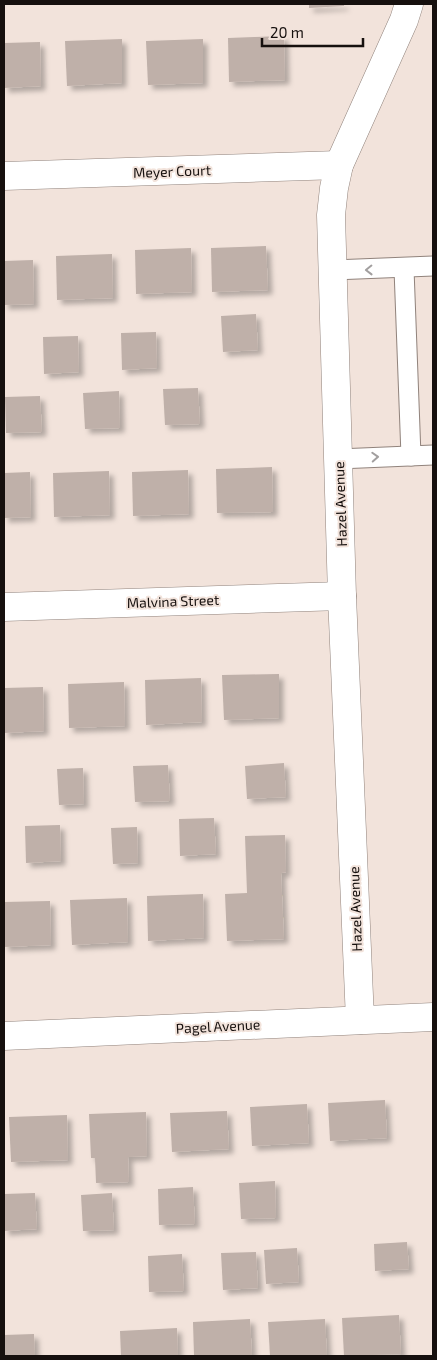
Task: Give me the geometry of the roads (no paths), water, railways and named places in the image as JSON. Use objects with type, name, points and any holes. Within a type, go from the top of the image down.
[{"type":"street","name":"Hazel Avenue","points":[[360,1020],[342,596],[331,216],[339,165],[404,20],[409,4]]},
{"type":"street","name":"Meyer Court","points":[[4,176],[339,165]]},
{"type":"street","name":"Malvina Street","points":[[4,607],[342,596]]},
{"type":"street","name":"Pagel Avenue","points":[[4,1036],[433,1016]]},
{"type":"lane","points":[[333,270],[433,266]]},
{"type":"lane","points":[[404,268],[412,456]]},
{"type":"lane","points":[[338,459],[433,454]]}]
